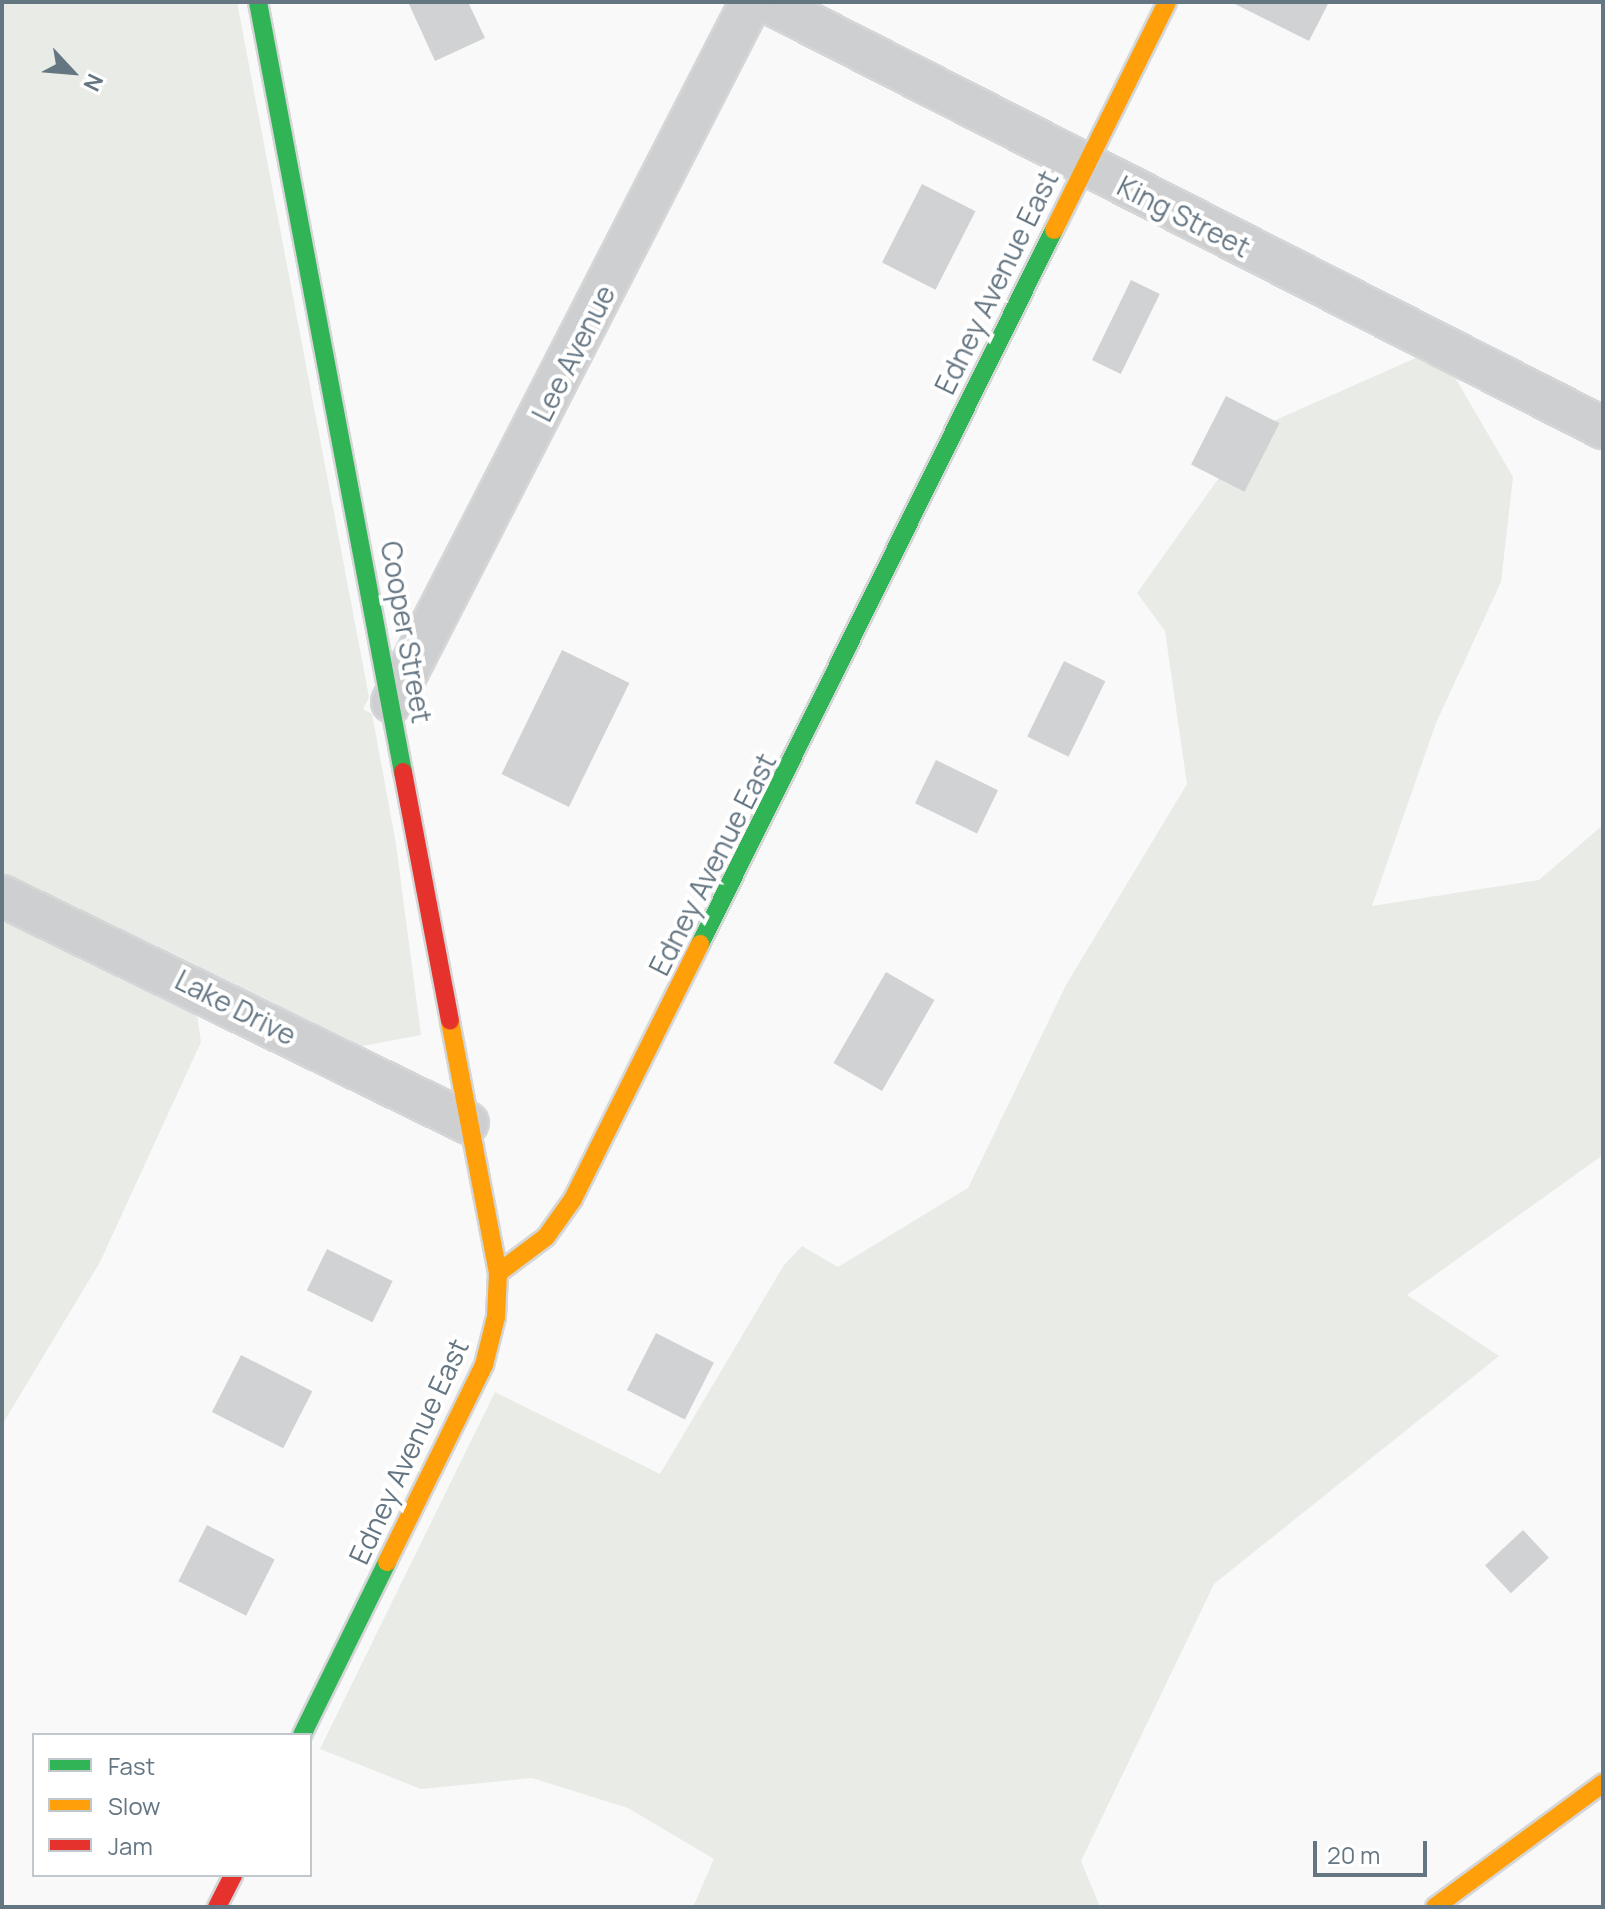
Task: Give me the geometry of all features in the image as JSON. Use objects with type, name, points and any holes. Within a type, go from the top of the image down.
[{"type":"street","name":"Cooper Street","points":[[258,2],[498,1273]]},
{"type":"street","name":"Lee Avenue","points":[[392,702],[751,2]]},
{"type":"street","name":"King Street","points":[[767,2],[1603,428]]},
{"type":"street","name":"Edney Avenue East","points":[[303,1733],[484,1365],[496,1317],[498,1273],[546,1237],[573,1199],[739,875],[1167,2]]},
{"type":"street","name":"Lake Drive","points":[[2,896],[468,1123]]},
{"type":"street","points":[[1435,1907],[1603,1783]]},
{"type":"street","points":[[217,1907],[232,1877]]},
{"type":"shaded area","points":[[2,2],[237,2],[369,697],[363,709],[372,714],[396,844],[421,1035],[357,1047],[2,875]]},
{"type":"shaded area","points":[[1418,357],[1453,374],[1513,477],[1501,582],[1436,723],[1372,906],[1539,880],[1603,825],[1603,1155],[1407,1295],[1499,1356],[1214,1584],[1081,1861],[1100,1907],[693,1907],[714,1859],[628,1808],[532,1778],[421,1789],[320,1749],[495,1392],[660,1474],[784,1265],[802,1246],[838,1267],[968,1188],[1066,985],[1187,784],[1165,631],[1137,593],[1253,430]]},
{"type":"shaded area","points":[[2,916],[196,1008],[201,1042],[100,1262],[2,1425]]},
{"type":"building","points":[[408,2],[468,2],[485,38],[435,61]]},
{"type":"building","points":[[1231,2],[1329,2],[1309,41]]},
{"type":"building","points":[[922,184],[975,211],[936,290],[882,262]]},
{"type":"building","points":[[1131,280],[1160,294],[1121,374],[1092,360]]},
{"type":"building","points":[[1226,396],[1279,423],[1245,492],[1191,465]]},
{"type":"building","points":[[562,650],[629,683],[569,807],[502,774]]},
{"type":"building","points":[[1064,661],[1105,681],[1069,757],[1027,736]]},
{"type":"building","points":[[936,760],[998,790],[977,833],[915,803]]},
{"type":"building","points":[[886,972],[934,1000],[882,1091],[834,1063]]},
{"type":"building","points":[[327,1249],[393,1281],[372,1322],[307,1290]]},
{"type":"building","points":[[656,1333],[714,1363],[685,1420],[627,1390]]},
{"type":"building","points":[[241,1355],[312,1391],[283,1448],[212,1412]]},
{"type":"building","points":[[207,1525],[275,1560],[246,1616],[178,1581]]},
{"type":"building","points":[[1523,1530],[1549,1558],[1511,1593],[1485,1565]]},
{"type":"traffic: fast","points":[[258,2],[403,772]]},
{"type":"traffic: fast","points":[[700,944],[1054,230]]},
{"type":"traffic: fast","points":[[303,1733],[387,1562]]},
{"type":"traffic: slow","points":[[1054,230],[1167,2]]},
{"type":"traffic: slow","points":[[498,1273],[546,1237],[573,1199],[700,944]]},
{"type":"traffic: slow","points":[[387,1562],[484,1365],[496,1317],[498,1273],[450,1021]]},
{"type":"traffic: slow","points":[[1435,1907],[1603,1783]]},
{"type":"traffic: jam","points":[[403,772],[450,1021]]},
{"type":"traffic: jam","points":[[217,1907],[232,1877]]}]
